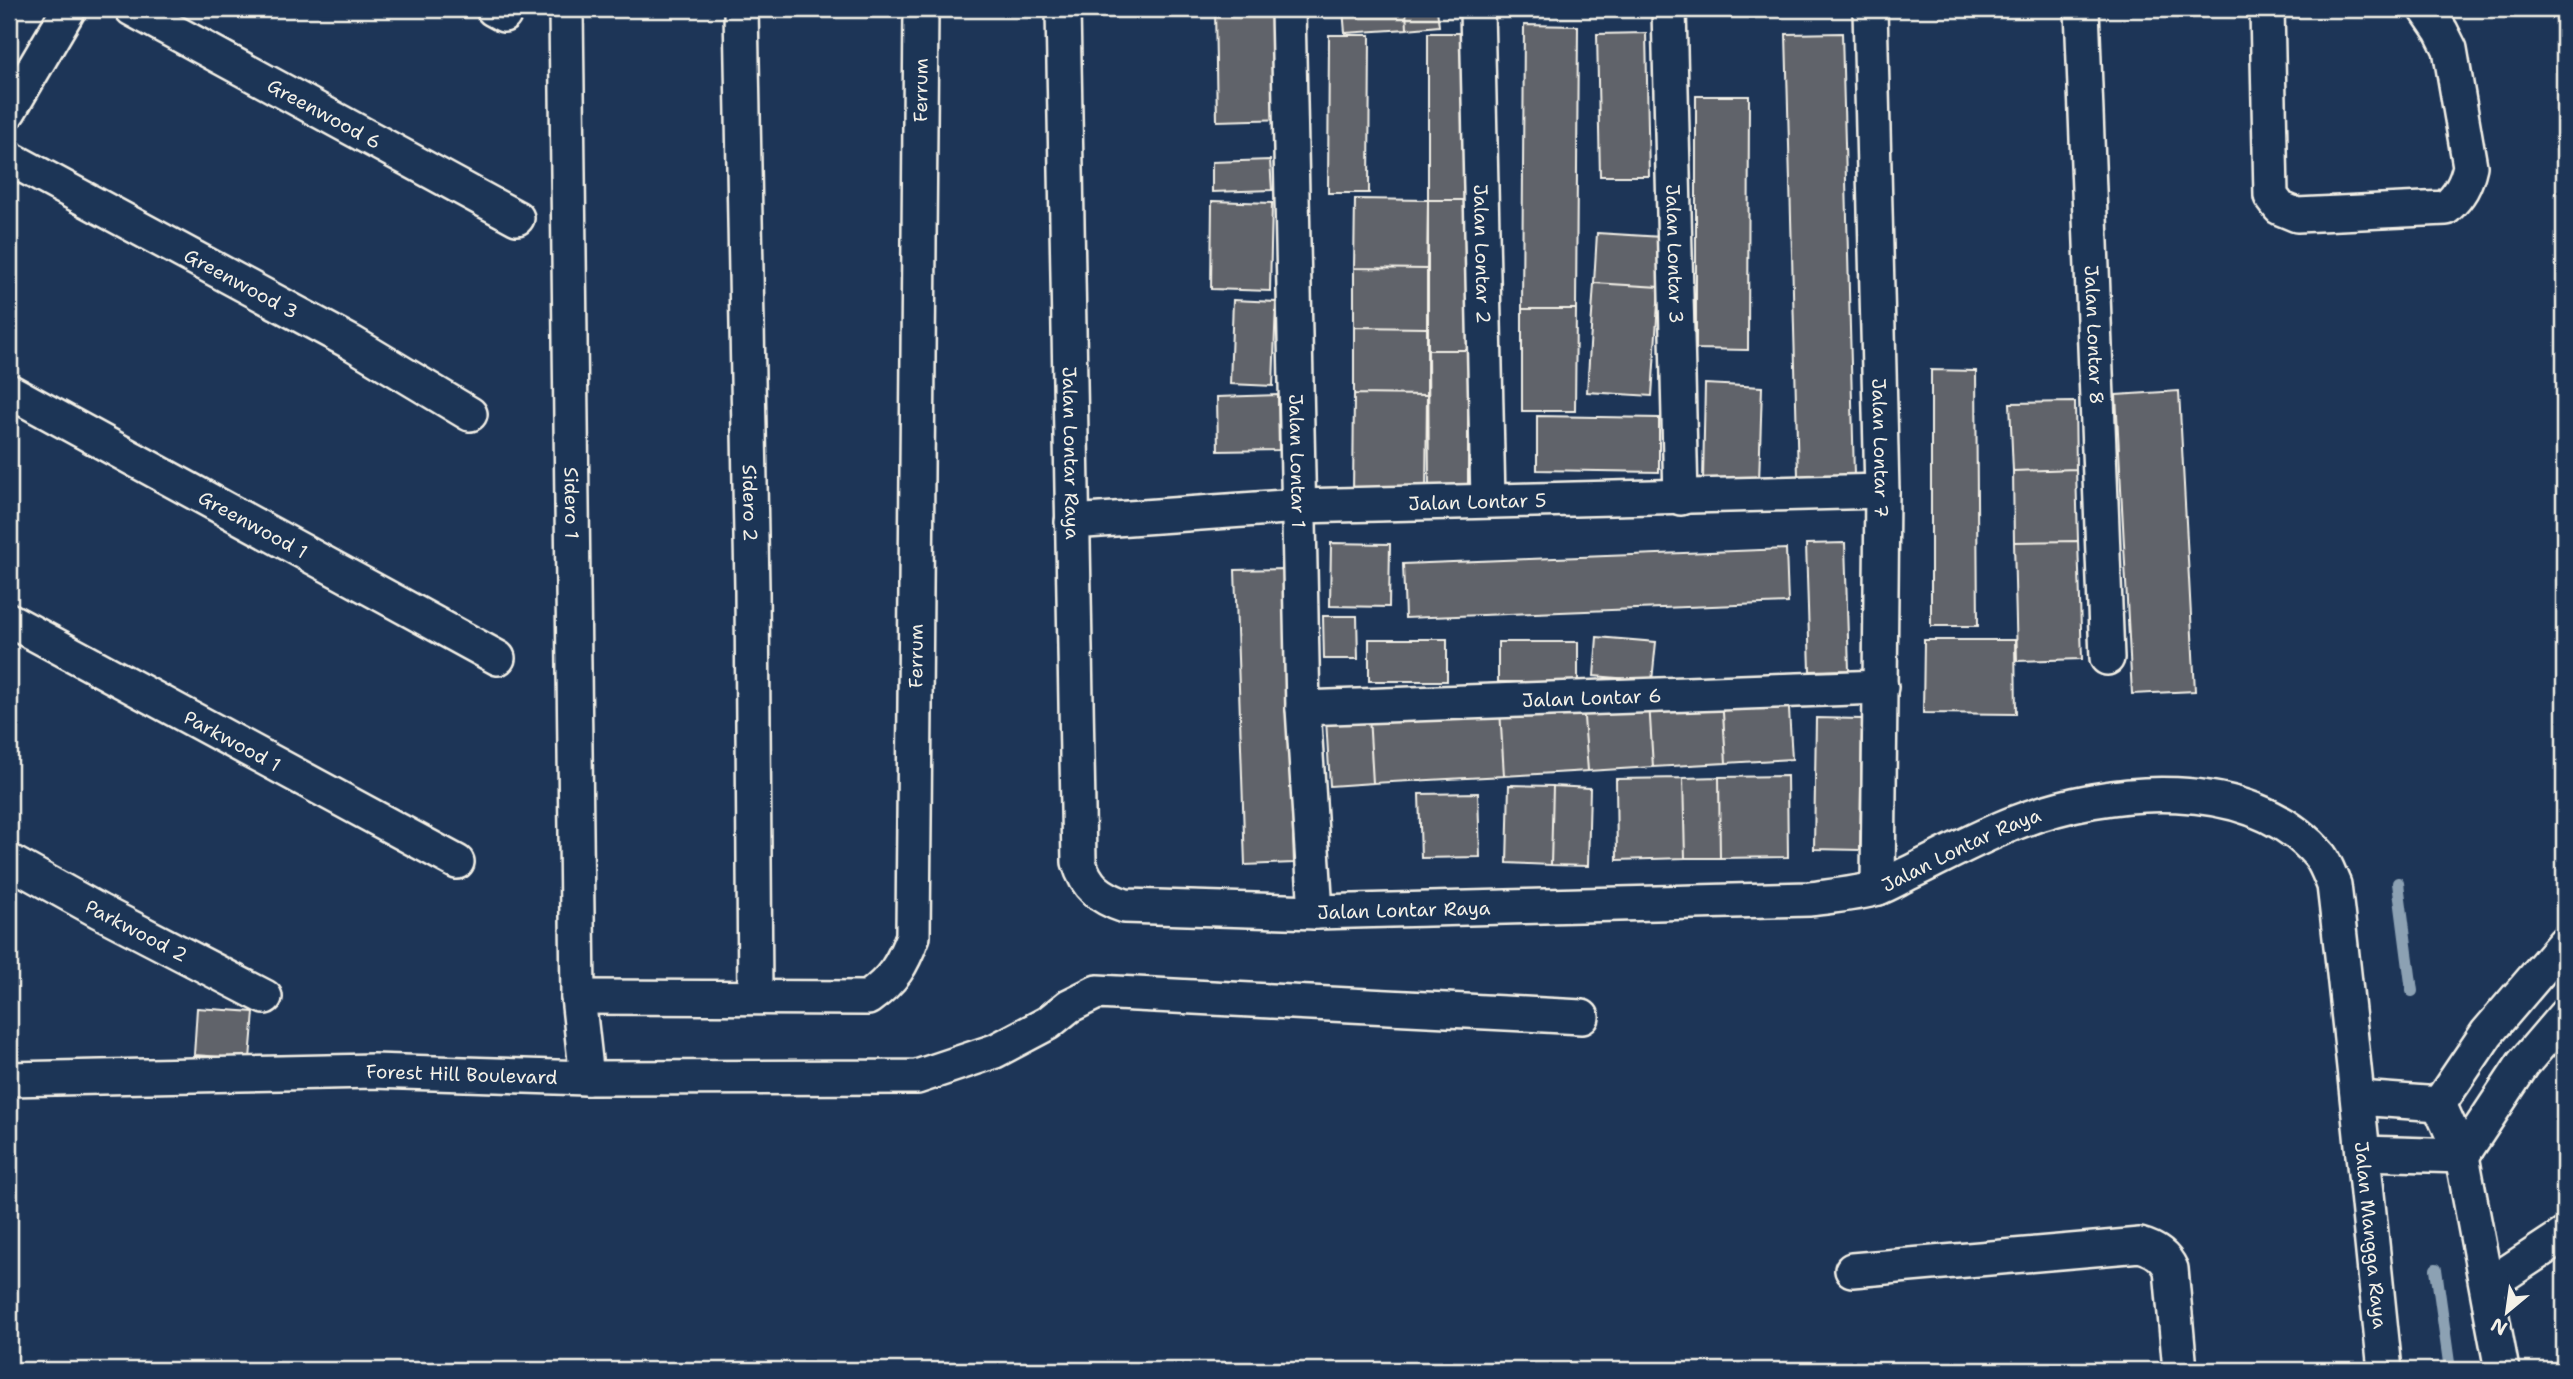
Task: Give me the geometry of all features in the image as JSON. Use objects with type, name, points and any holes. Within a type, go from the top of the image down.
[{"type":"street","points":[[9,111],[69,9]]},
{"type":"street","name":"Greenwood 6","points":[[132,9],[517,218]]},
{"type":"street","name":"Sidero 1","points":[[565,9],[578,998],[587,1078]]},
{"type":"street","name":"Sidero 2","points":[[741,9],[752,588],[755,997]]},
{"type":"street","name":"Ferrum","points":[[578,998],[868,998],[888,983],[904,961],[913,936],[922,9]]},
{"type":"street","name":"Jalan Lontar Raya","points":[[1063,9],[1079,862],[1083,877],[1094,891],[1109,901],[1125,906],[1316,912],[1810,900],[1878,888],[2019,821],[2070,806],[2138,795],[2214,799],[2248,807],[2274,819],[2302,837],[2322,858],[2334,885],[2359,1098]]},
{"type":"street","name":"Jalan Lontar 1","points":[[1288,9],[1303,708],[1316,912]]},
{"type":"street","name":"Jalan Lontar 2","points":[[1477,9],[1488,500]]},
{"type":"street","name":"Jalan Lontar 3","points":[[1670,9],[1681,498]]},
{"type":"street","name":"Jalan Lontar 7","points":[[1870,9],[1882,491],[1878,888]]},
{"type":"street","name":"Jalan Lontar 8","points":[[2082,9],[2107,658]]},
{"type":"street","points":[[2267,9],[2271,196],[2280,208],[2297,215],[2446,208],[2458,197],[2467,180],[2470,166],[2450,49],[2426,9]]},
{"type":"street","name":"Greenwood 3","points":[[9,158],[352,342],[470,414]]},
{"type":"street","name":"Greenwood 1","points":[[9,391],[498,658]]},
{"type":"street","name":"Jalan Lontar 5","points":[[1072,522],[1299,506],[1882,491]]},
{"type":"street","name":"Parkwood 1","points":[[9,620],[457,862]]},
{"type":"street","name":"Jalan Lontar 6","points":[[1303,708],[1881,687]]},
{"type":"street","name":"Parkwood 2","points":[[9,861],[265,997]]},
{"type":"street","points":[[2439,1104],[2487,1033],[2564,943]]},
{"type":"street","name":"Forest Hill Boulevard","points":[[9,1079],[373,1071],[587,1078],[917,1077],[995,1051],[1048,1023],[1069,1006],[1097,992],[1581,1017]]},
{"type":"street","points":[[2462,1156],[2523,1064],[2564,1016]]},
{"type":"street","points":[[2359,1098],[2439,1104]]},
{"type":"street","name":"Jalan Mangga Raya","points":[[2359,1098],[2362,1153],[2385,1370]]},
{"type":"street","points":[[2439,1104],[2462,1156],[2502,1370]]},
{"type":"street","points":[[2362,1153],[2462,1156]]},
{"type":"street","points":[[2487,1286],[2564,1235]]},
{"type":"street","points":[[1852,1270],[2140,1245],[2151,1248],[2167,1261],[2171,1269],[2180,1370]]},
{"type":"building","points":[[1215,9],[1283,9],[1286,119],[1217,121]]},
{"type":"building","points":[[1343,9],[1406,9],[1407,29],[1345,33]]},
{"type":"building","points":[[1406,9],[1437,9],[1439,26],[1407,29]]},
{"type":"building","points":[[1524,25],[1578,26],[1576,309],[1522,309]]},
{"type":"building","points":[[1428,33],[1466,33],[1467,200],[1428,200]]},
{"type":"building","points":[[1646,33],[1649,176],[1600,176],[1597,34]]},
{"type":"building","points":[[1842,33],[1854,475],[1798,476],[1786,34]]},
{"type":"building","points":[[1329,35],[1370,35],[1369,193],[1328,193]]},
{"type":"building","points":[[1696,96],[1749,96],[1748,350],[1696,349]]},
{"type":"building","points":[[1270,160],[1272,190],[1212,192],[1212,162]]},
{"type":"building","points":[[1355,199],[1428,200],[1427,269],[1354,268]]},
{"type":"building","points":[[1428,200],[1467,200],[1468,350],[1428,350]]},
{"type":"building","points":[[1212,201],[1272,203],[1270,291],[1211,289]]},
{"type":"building","points":[[1597,233],[1662,237],[1659,287],[1594,283]]},
{"type":"building","points":[[1354,268],[1427,269],[1427,328],[1354,327]]},
{"type":"building","points":[[1594,283],[1659,287],[1652,396],[1587,392]]},
{"type":"building","points":[[1233,300],[1276,302],[1273,386],[1230,384]]},
{"type":"building","points":[[1522,309],[1576,309],[1575,411],[1522,411]]},
{"type":"building","points":[[1354,327],[1427,328],[1427,395],[1354,394]]},
{"type":"building","points":[[1428,350],[1468,350],[1468,493],[1429,493]]},
{"type":"building","points":[[1931,370],[1976,371],[1978,626],[1931,626]]},
{"type":"building","points":[[1705,384],[1762,387],[1759,482],[1703,480]]},
{"type":"building","points":[[2179,391],[2195,691],[2132,694],[2116,395]]},
{"type":"building","points":[[1354,394],[1427,395],[1426,495],[1353,494]]},
{"type":"building","points":[[1278,395],[1279,450],[1218,451],[1217,397]]},
{"type":"building","points":[[2075,402],[2076,469],[2013,471],[2010,403]]},
{"type":"building","points":[[1537,416],[1659,418],[1659,472],[1537,470]]},
{"type":"building","points":[[2076,469],[2078,541],[2014,542],[2013,471]]},
{"type":"building","points":[[2078,541],[2082,659],[2017,661],[2014,542]]},
{"type":"building","points":[[1331,543],[1390,544],[1389,607],[1330,606]]},
{"type":"building","points":[[1845,543],[1849,670],[1810,671],[1806,544]]},
{"type":"building","points":[[1786,549],[1788,603],[1405,618],[1403,564]]},
{"type":"building","points":[[1284,569],[1294,863],[1245,865],[1235,570]]},
{"type":"building","points":[[1323,616],[1357,616],[1358,659],[1324,659]]},
{"type":"building","points":[[1597,637],[1656,642],[1652,681],[1594,676]]},
{"type":"building","points":[[1369,639],[1447,639],[1447,681],[1369,681]]},
{"type":"building","points":[[1924,640],[2015,640],[2016,714],[1923,713]]},
{"type":"building","points":[[1498,642],[1578,642],[1578,682],[1498,682]]},
{"type":"building","points":[[1788,693],[1792,759],[1726,763],[1722,696]]},
{"type":"building","points":[[1722,696],[1726,763],[1653,767],[1649,701]]},
{"type":"building","points":[[1649,701],[1653,767],[1588,771],[1583,704]]},
{"type":"building","points":[[1583,704],[1588,771],[1504,776],[1500,709]]},
{"type":"building","points":[[1500,709],[1504,776],[1373,783],[1369,716]]},
{"type":"building","points":[[1369,716],[1373,783],[1330,786],[1326,719]]},
{"type":"building","points":[[1816,718],[1862,719],[1860,850],[1814,849]]},
{"type":"building","points":[[1787,776],[1788,857],[1720,858],[1719,777]]},
{"type":"building","points":[[1719,777],[1720,858],[1685,858],[1683,778]]},
{"type":"building","points":[[1683,778],[1685,858],[1617,860],[1616,779]]},
{"type":"building","points":[[1509,785],[1553,786],[1551,865],[1507,863]]},
{"type":"building","points":[[1553,786],[1590,788],[1588,866],[1551,865]]},
{"type":"building","points":[[1478,793],[1480,857],[1421,858],[1419,794]]},
{"type":"building","points":[[197,1008],[254,1012],[250,1059],[194,1055]]},
{"type":"waterway","points":[[2398,883],[2412,991]]},
{"type":"waterway","points":[[2436,1269],[2450,1370]]}]
